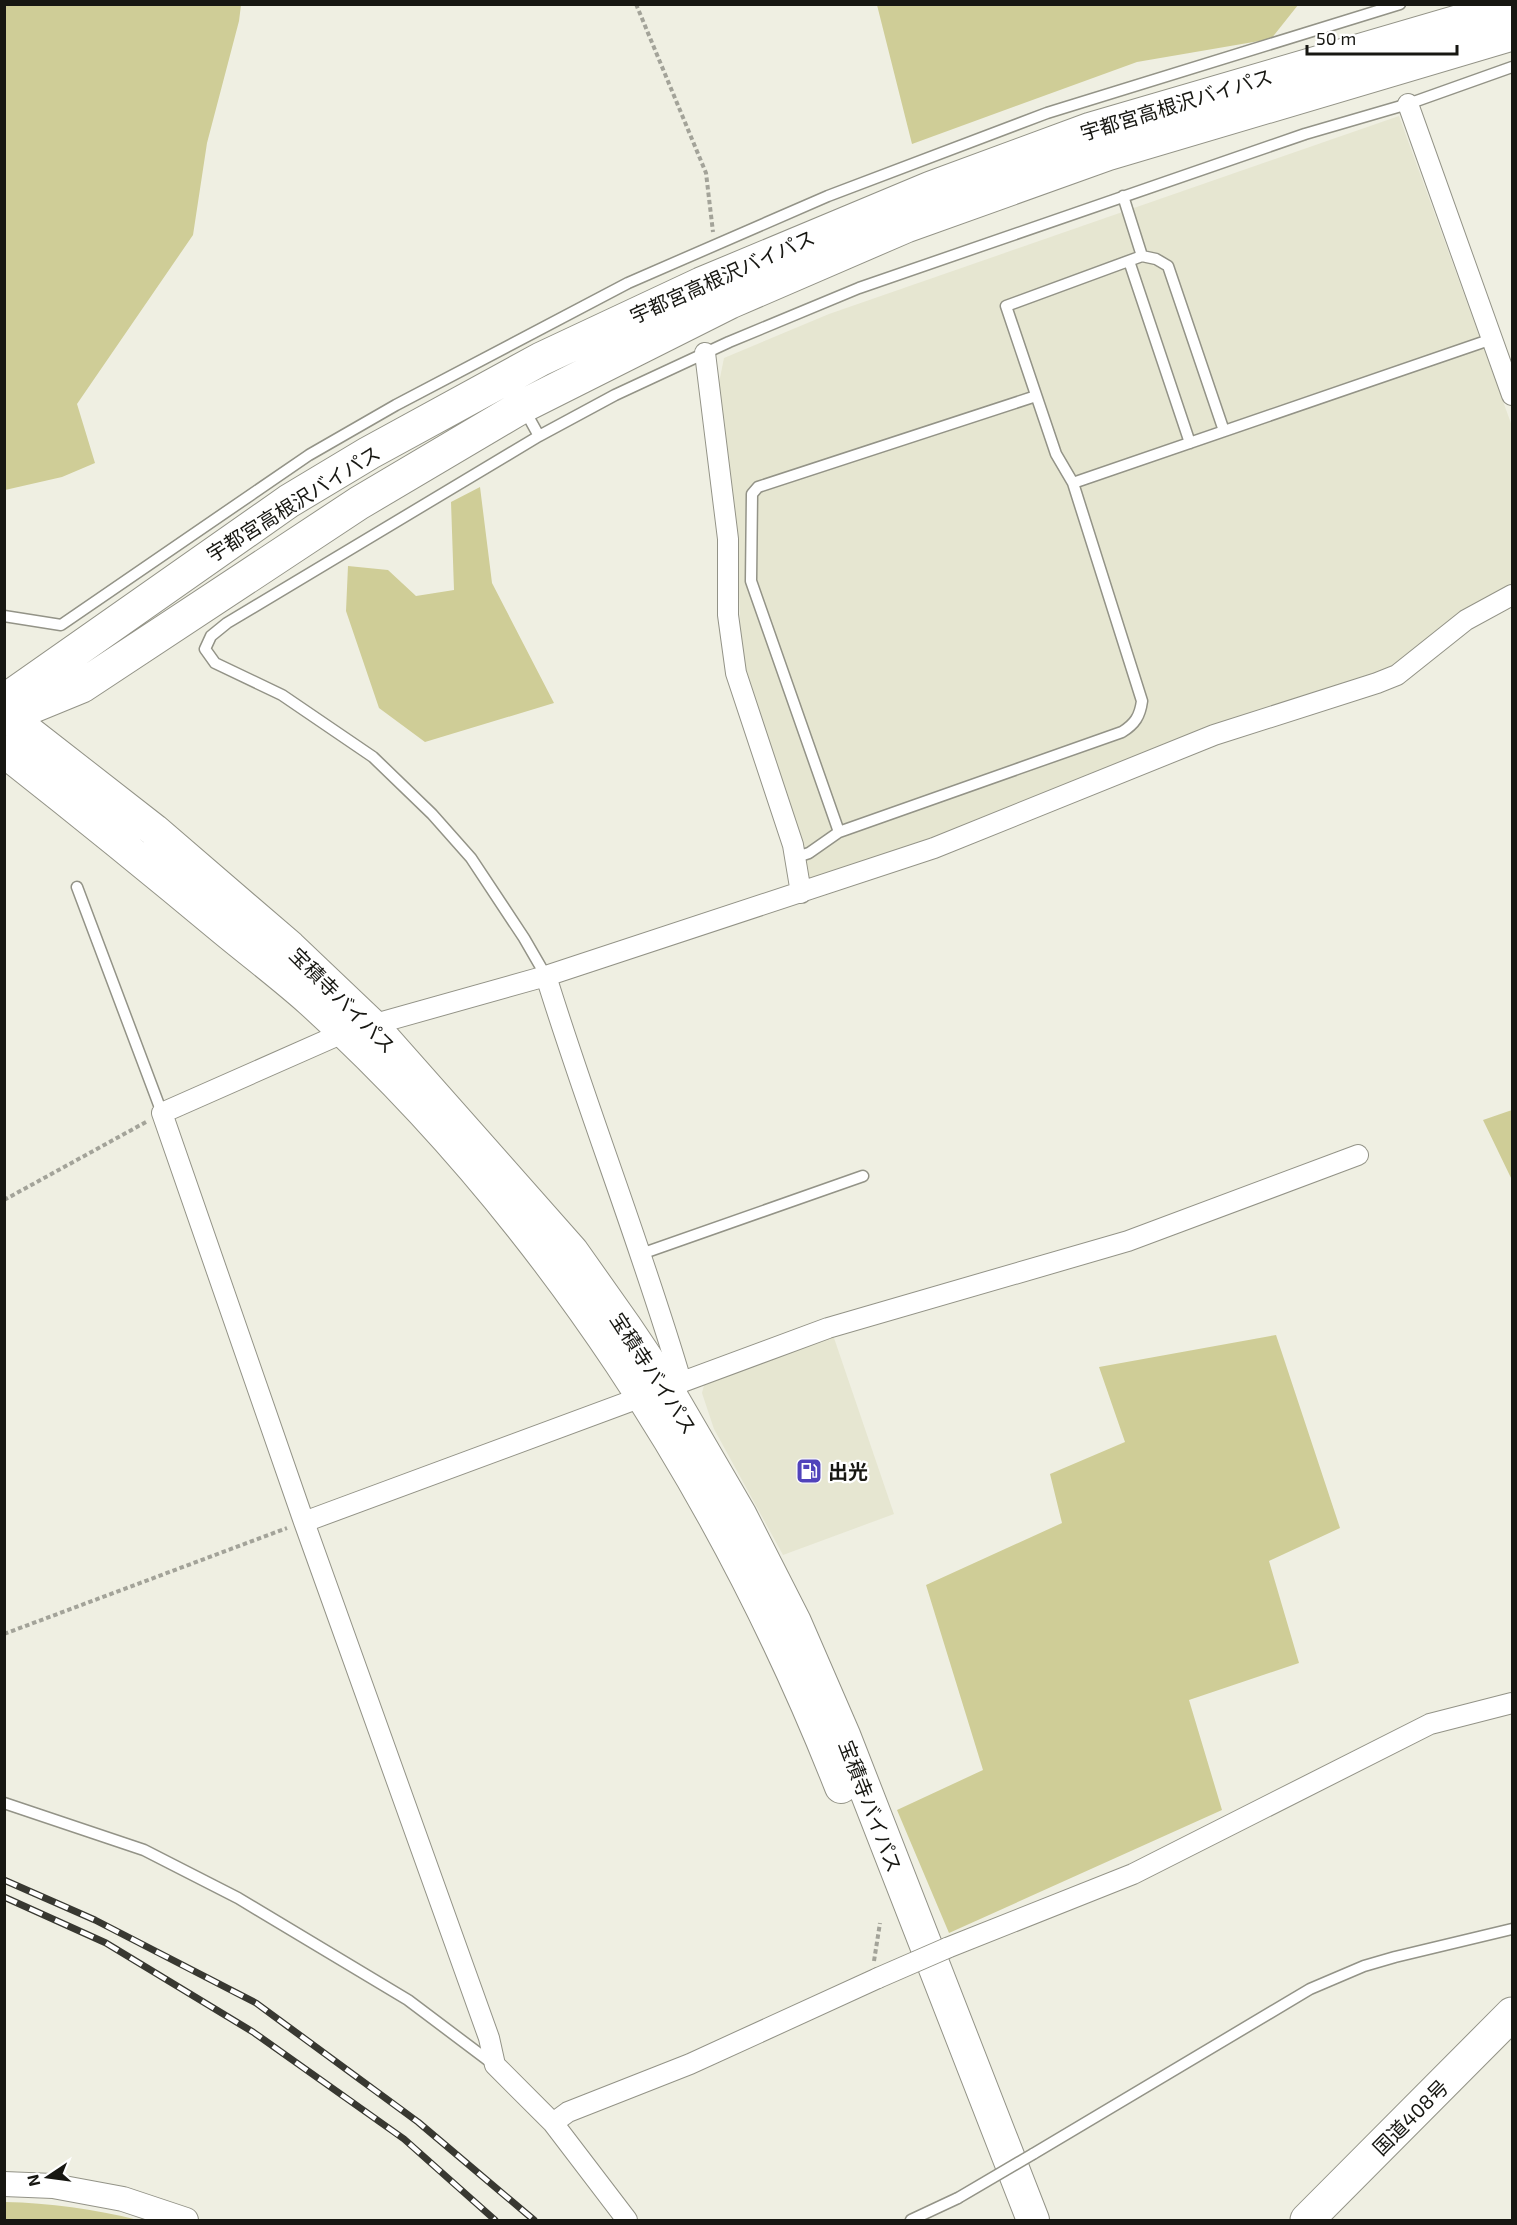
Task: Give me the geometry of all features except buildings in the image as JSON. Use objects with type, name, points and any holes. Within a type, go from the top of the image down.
[{"type":"highway","name":"宇都宮高根沢バイパス","points":[[6,712],[289,501],[369,453],[532,363],[691,288],[930,188],[1091,129],[1512,6]]},
{"type":"highway","name":"宇都宮高根沢バイパス","points":[[6,712],[82,686],[359,503],[523,406],[730,302],[906,226],[1107,154],[1512,34]]},
{"type":"highway","name":"国道408号","points":[[1314,2216],[1512,2014]]},
{"type":"main road","name":"宝積寺バイパス","points":[[6,712],[154,830],[290,947],[526,1234],[581,1307],[663,1388],[740,1514],[804,1643],[844,1735],[1033,2220]]},
{"type":"main road","name":"宝積寺バイパス","points":[[4,751],[148,865],[310,1000],[358,1029]]},
{"type":"main road","name":"宝積寺バイパス","points":[[663,1388],[731,1545],[790,1668],[826,1750],[1011,2220]]},
{"type":"street","points":[[1408,104],[1512,395]]},
{"type":"street","points":[[705,352],[728,539],[728,615],[736,673],[793,845],[801,893]]},
{"type":"street","points":[[627,2220],[553,2123],[495,2065],[489,2038],[304,1522],[162,1113],[358,1029],[546,976],[934,849],[1214,735],[1397,675],[1466,620],[1512,595]]},
{"type":"street","points":[[546,976],[573,1062],[641,1254],[663,1388]]},
{"type":"street","points":[[304,1522],[828,1328],[1128,1241],[1358,1155]]},
{"type":"street","points":[[553,2123],[568,2112],[690,2064],[875,1974],[947,1948],[1132,1874],[1430,1724],[1512,1702]]},
{"type":"street","points":[[4,2184],[53,2186],[123,2199],[186,2220]]},
{"type":"lane","points":[[4,616],[61,625],[309,455],[396,405],[628,283],[828,196],[1047,113],[1400,4]]},
{"type":"lane","points":[[546,976],[524,938],[471,858],[432,814],[373,757],[282,695],[215,663],[205,649],[211,636],[227,623],[538,436],[615,395],[705,352],[859,288],[1305,134],[1408,104],[1512,67]]},
{"type":"lane","points":[[1123,196],[1142,256]]},
{"type":"lane","points":[[794,858],[809,853],[839,832],[1096,742],[1134,725],[1142,701],[1073,483],[1056,454],[1006,306],[1142,256],[1156,259],[1168,266],[1224,431]]},
{"type":"lane","points":[[1129,261],[1190,443]]},
{"type":"lane","points":[[1073,483],[1492,339]]},
{"type":"lane","points":[[839,832],[751,581],[752,494],[758,487],[1036,396]]},
{"type":"lane","points":[[523,406],[538,436]]},
{"type":"lane","points":[[77,887],[162,1113]]},
{"type":"lane","points":[[641,1254],[863,1176]]},
{"type":"lane","points":[[4,1803],[144,1850],[238,1898],[408,2000],[495,2065]]},
{"type":"lane","points":[[910,2220],[958,2198],[1310,1989],[1364,1966],[1512,1929]]},
{"type":"path","points":[[636,4],[706,173],[711,199],[713,246]]},
{"type":"path","points":[[4,1200],[162,1113]]},
{"type":"path","points":[[4,1634],[304,1522]]},
{"type":"path","points":[[875,1974],[880,1923]]},
{"type":"shaded area","points":[[4,5],[241,5],[239,21],[207,143],[193,235],[77,404],[95,463],[62,477],[5,490]]},
{"type":"shaded area","points":[[877,5],[1298,5],[1271,39],[1137,62],[912,144]]},
{"type":"shaded area","points":[[1399,116],[1512,426],[1512,586],[1459,613],[1396,670],[941,839],[808,881],[804,846],[742,666],[736,522],[718,388],[724,358],[829,314]]},
{"type":"shaded area","points":[[480,487],[492,583],[554,703],[425,742],[379,708],[346,611],[348,566],[388,570],[416,596],[454,590],[451,502]]},
{"type":"shaded area","points":[[1512,1110],[1512,1180],[1483,1120]]},
{"type":"shaded area","name":"出光","points":[[833,1335],[894,1514],[783,1555],[714,1429],[702,1393],[705,1381]]},
{"type":"shaded area","points":[[1276,1335],[1340,1528],[1269,1561],[1299,1663],[1189,1700],[1222,1810],[949,1933],[897,1810],[983,1770],[926,1585],[1062,1523],[1050,1474],[1125,1442],[1099,1367]]},
{"type":"shaded area","points":[[5,2202],[72,2207],[138,2220],[5,2220]]},
{"type":"railway","points":[[4,1880],[95,1920],[256,2003],[418,2122],[534,2220]]},
{"type":"railway","points":[[4,1897],[106,1943],[253,2032],[404,2139],[495,2220]]},
{"type":"place","name":"出光","points":[[809,1471]]}]
